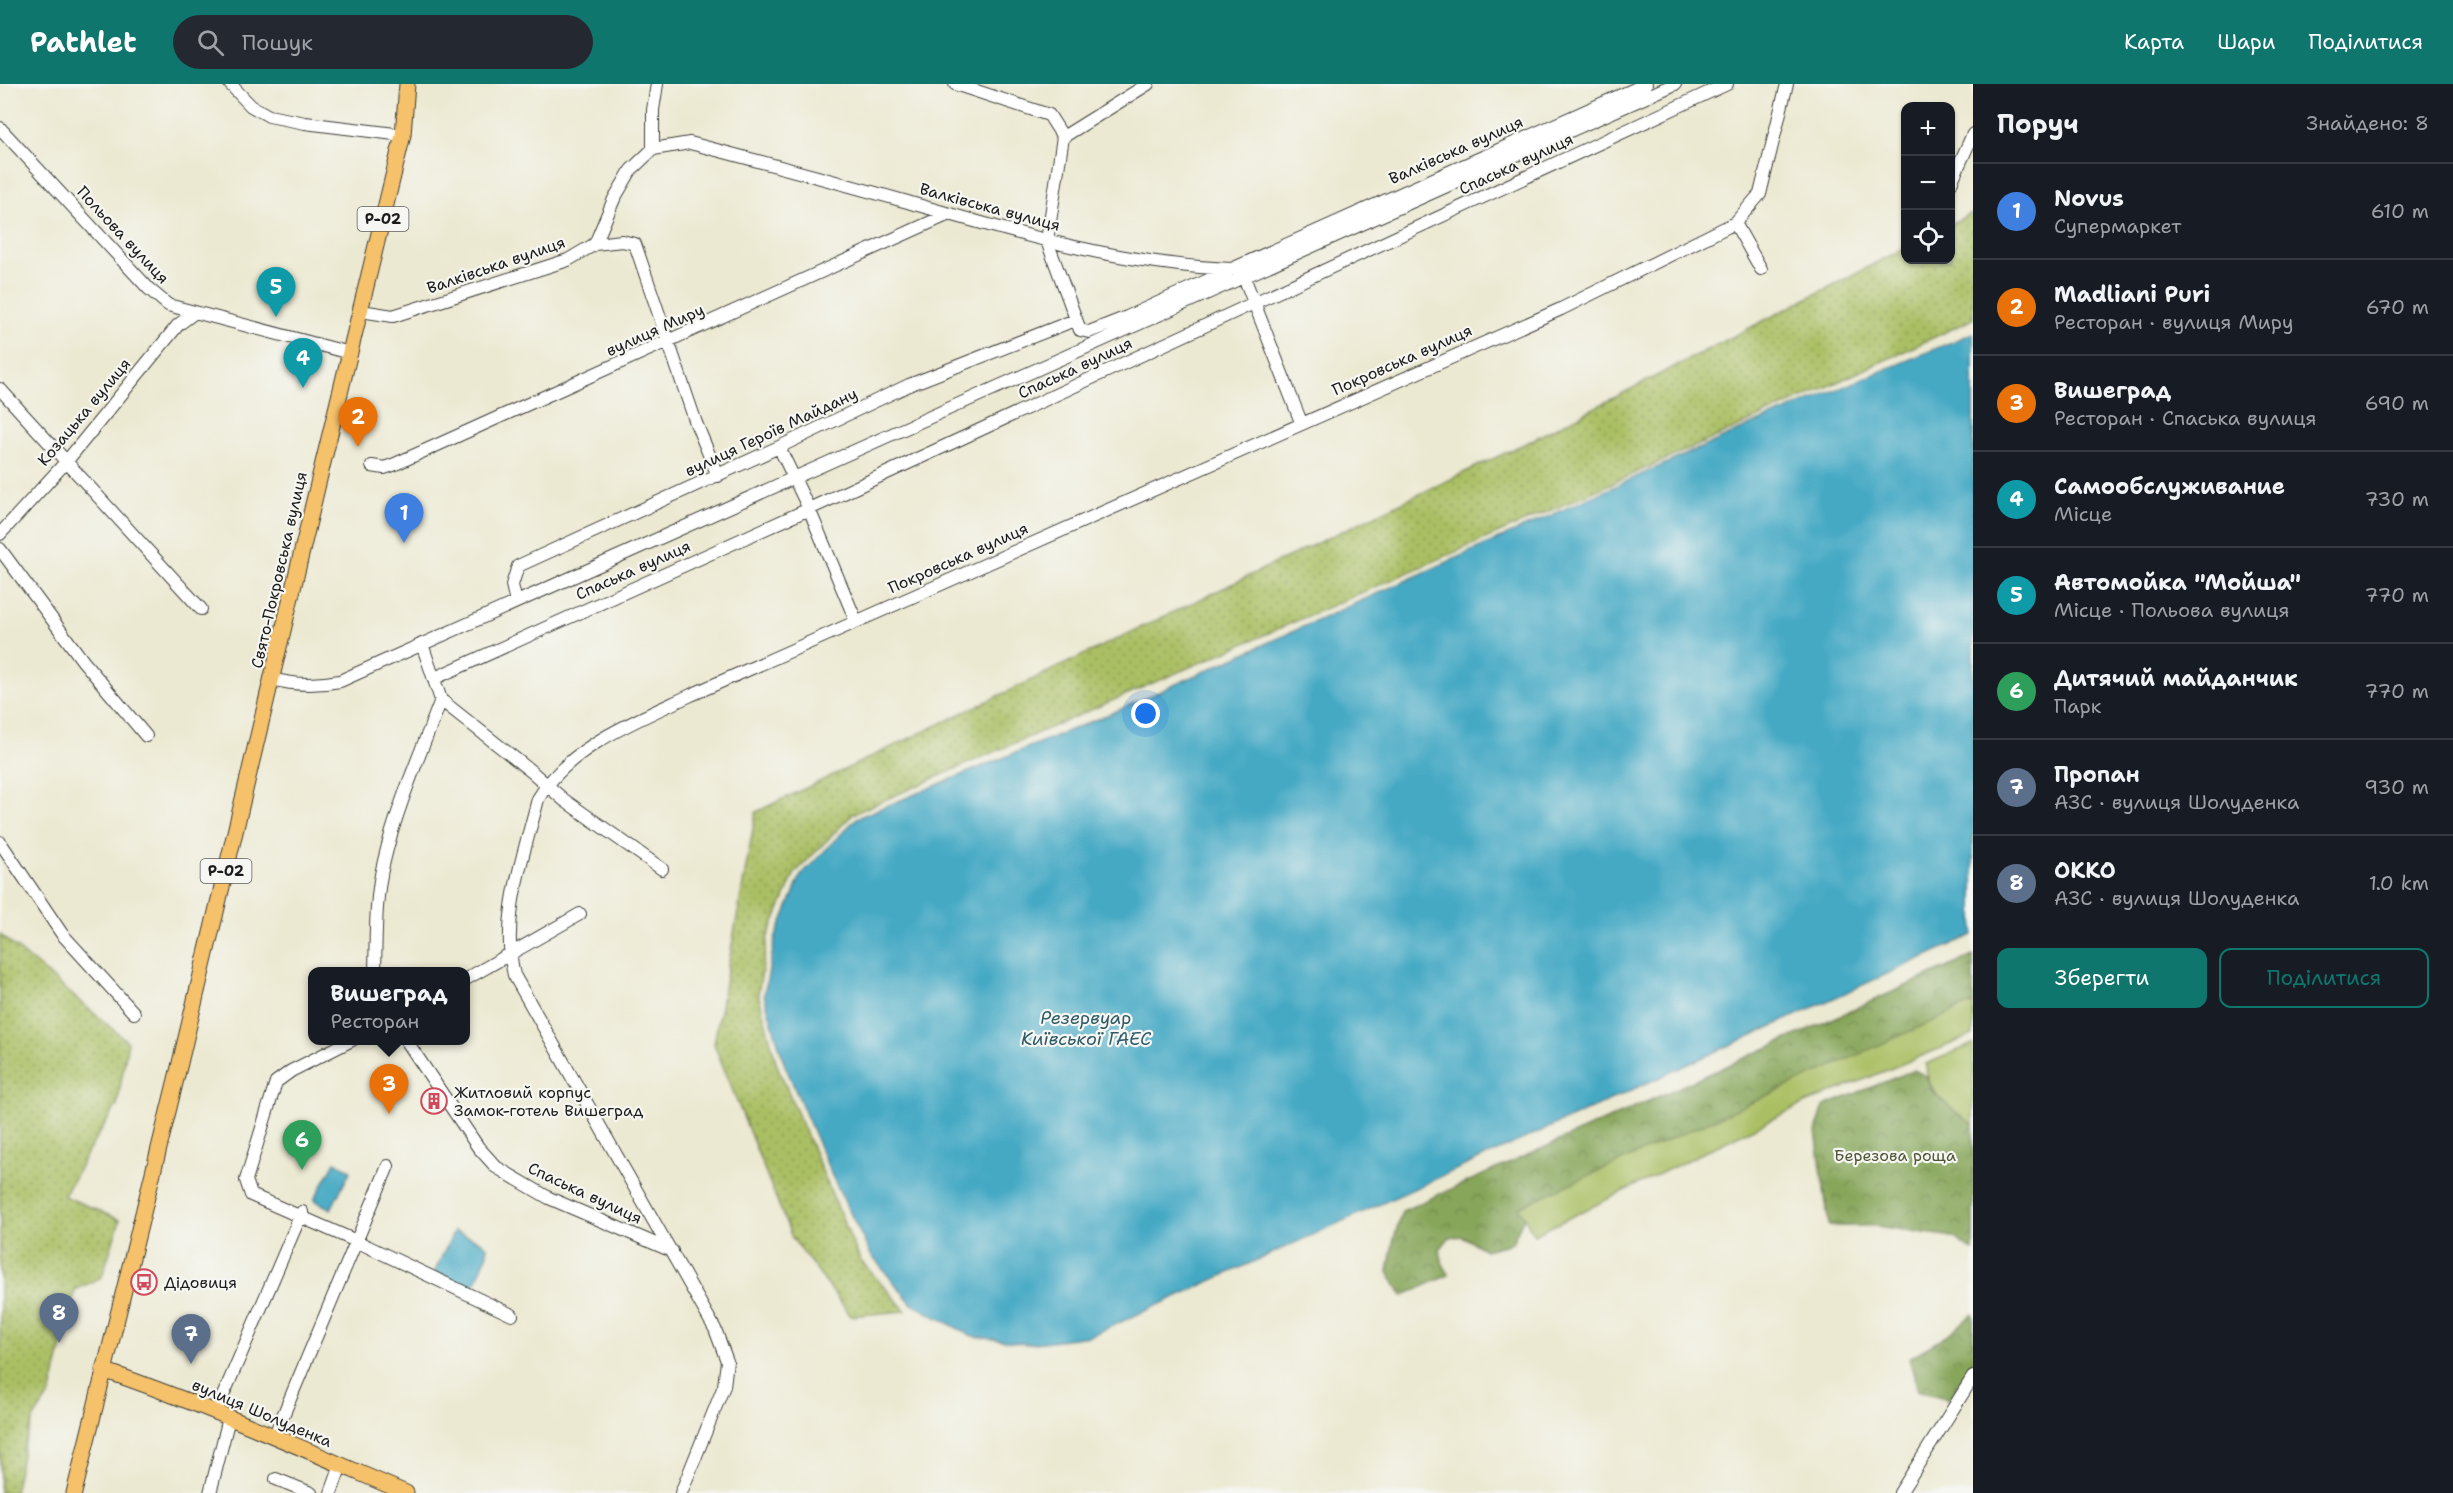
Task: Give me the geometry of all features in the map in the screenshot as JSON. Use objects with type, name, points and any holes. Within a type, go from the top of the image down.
[{"type":"main road","name":"Свято-Покровська вулиця","points":[[103,1370],[180,1063],[403,135],[407,84]]},
{"type":"main road","name":"вулиця Шолуденка","points":[[103,1370],[222,1415],[406,1493]]},
{"type":"main road","name":"Р-02","points":[[74,1493],[103,1370]]},
{"type":"street","points":[[230,84],[251,106],[269,116],[305,123],[403,135]]},
{"type":"street","points":[[657,84],[653,110],[653,149],[632,170],[614,199],[595,244],[622,241],[635,244],[696,423],[718,476]]},
{"type":"street","points":[[955,84],[1049,115],[1063,137],[1047,240],[1080,330],[1089,332],[1129,322],[1232,269]]},
{"type":"street","points":[[1063,137],[1148,84]]},
{"type":"street","name":"Валківська вулиця","points":[[653,149],[690,143],[1119,258],[1202,268],[1232,269],[1424,190],[1646,84]]},
{"type":"street","name":"Спаська вулиця","points":[[435,678],[1255,304],[1727,84]]},
{"type":"street","name":"Покровська вулиця","points":[[681,1493],[724,1386],[727,1361],[715,1329],[675,1256],[514,975],[509,954],[510,913],[538,799],[546,785],[564,765],[630,724],[691,694],[1301,422],[1561,309],[1735,222],[1760,194],[1787,84]]},
{"type":"street","name":"Спаська вулиця","points":[[272,679],[315,683],[340,681],[794,477],[1129,322],[1244,277],[1424,190],[1670,85]]},
{"type":"street","name":"Польова вулиця","points":[[0,128],[149,289],[168,305],[194,314],[350,353]]},
{"type":"street","points":[[1955,174],[1973,134]]},
{"type":"street","name":"вулиця Миру","points":[[372,466],[384,468],[393,465],[949,214]]},
{"type":"street","points":[[1735,222],[1761,269]]},
{"type":"street","name":"Валківська вулиця","points":[[361,311],[387,316],[410,312],[568,260],[595,244]]},
{"type":"street","points":[[1244,277],[1301,422]]},
{"type":"street","name":"Козацька вулиця","points":[[0,534],[66,462],[178,325],[194,314]]},
{"type":"street","name":"вулиця Героїв Майдану","points":[[516,602],[512,585],[518,566],[718,476],[909,385],[1075,320]]},
{"type":"street","points":[[0,389],[201,609]]},
{"type":"street","points":[[779,447],[809,509],[856,621]]},
{"type":"street","points":[[0,549],[83,661],[146,735]]},
{"type":"street","points":[[375,967],[376,921],[384,862],[408,785],[441,700],[422,644]]},
{"type":"street","points":[[441,700],[532,771],[564,800],[662,869]]},
{"type":"street","points":[[0,842],[62,934],[134,1013]]},
{"type":"street","points":[[470,976],[580,914]]},
{"type":"street","points":[[344,1045],[291,1071],[276,1082],[246,1180],[250,1195],[301,1214],[512,1315]]},
{"type":"street","name":"Спаська вулиця","points":[[409,1045],[478,1147],[496,1167],[549,1198],[675,1256]]},
{"type":"street","points":[[274,1437],[388,1166]]},
{"type":"street","points":[[210,1493],[222,1415],[301,1214]]},
{"type":"street","points":[[1900,1493],[1973,1377]]},
{"type":"street","points":[[331,1493],[341,1465]]},
{"type":"street","points":[[276,1479],[310,1493]]},
{"type":"green space","points":[[1973,213],[1973,319],[1555,509],[853,814],[795,873],[768,936],[758,994],[777,1065],[860,1260],[906,1311],[851,1316],[792,1238],[714,1044],[756,812],[1528,442],[1901,250],[1901,264],[1955,264],[1955,222]]},
{"type":"green space","points":[[0,934],[128,1042],[117,1105],[64,1196],[120,1220],[102,1277],[75,1290],[51,1392],[34,1418],[24,1445],[14,1493],[0,1493]]},
{"type":"green space","points":[[1973,956],[1973,1026],[1527,1211],[1512,1243],[1485,1250],[1462,1236],[1449,1238],[1440,1249],[1442,1262],[1449,1275],[1402,1296],[1388,1271],[1402,1211]]},
{"type":"green space","points":[[1973,1003],[1973,1035],[1797,1107],[1534,1235],[1519,1207]]},
{"type":"green space","points":[[1973,1044],[1973,1125],[1948,1106],[1935,1092],[1927,1075],[1926,1064]]},
{"type":"green space","name":"Березова роща","points":[[1914,1070],[1926,1076],[1933,1092],[1973,1125],[1973,1251],[1953,1237],[1877,1226],[1829,1226],[1816,1131],[1824,1106]]},
{"type":"green space","points":[[1973,1314],[1973,1361],[1949,1399],[1918,1391],[1909,1358],[1943,1338]]},
{"type":"water","name":"Резервуар Київської ГАЕС","points":[[1973,333],[1973,935],[1090,1336],[1027,1344],[972,1336],[912,1304],[871,1255],[832,1176],[784,1063],[764,995],[775,939],[801,875],[857,818],[1114,712],[1749,426]]},
{"type":"water","points":[[335,1162],[351,1170],[331,1209],[314,1200]]},
{"type":"water","points":[[454,1231],[482,1242],[487,1247],[487,1256],[475,1284],[466,1287],[434,1273]]},
{"type":"place","name":"Автомойка \"Мойша\"","points":[[276,317]]},
{"type":"place","name":"Самообслуживание","points":[[303,388]]},
{"type":"place","name":"Madliani Puri","points":[[358,447]]},
{"type":"place","name":"Novus","points":[[404,543]]},
{"type":"place","name":"Житловий корпус Замок-готель Вишеград","points":[[434,1101]]},
{"type":"place","name":"Вишеград","points":[[389,1114]]},
{"type":"place","name":"Дитячий майданчик","points":[[302,1170]]},
{"type":"place","name":"Дідовиця","points":[[144,1282]]},
{"type":"place","name":"ОККО","points":[[59,1343]]},
{"type":"place","name":"Пропан","points":[[191,1364]]}]
